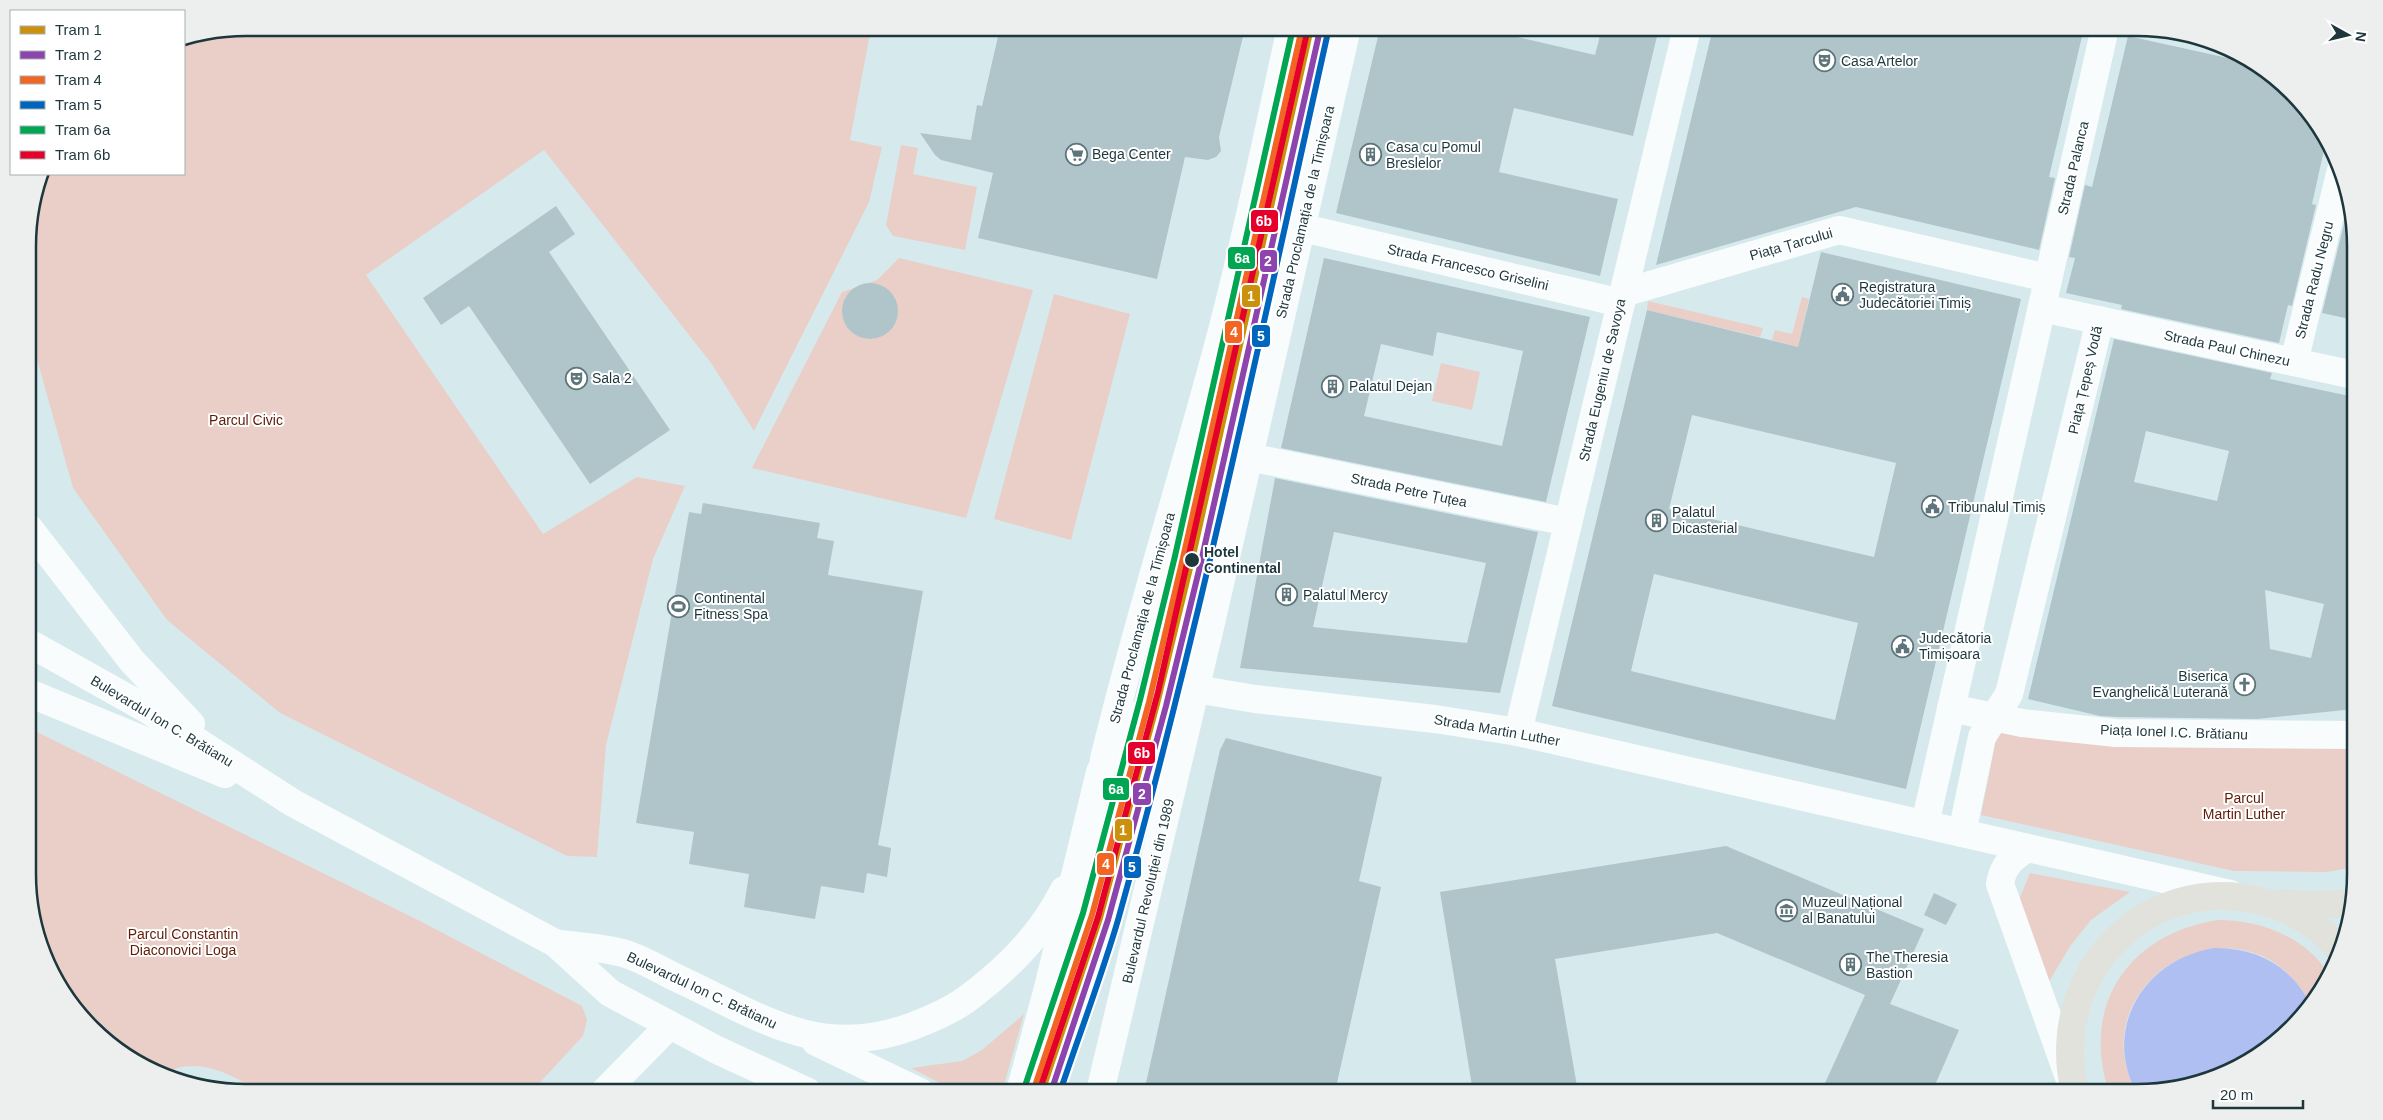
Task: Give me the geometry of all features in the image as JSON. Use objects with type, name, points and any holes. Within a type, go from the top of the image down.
[{"type":"main road","points":[[2074,1084],[2069,1057],[2073,1018],[2086,980],[2109,947],[2140,921],[2176,904],[2215,896],[2306,905],[2345,903]]},
{"type":"main road","points":[[2255,900],[2281,907],[2300,916],[2328,937],[2335,945]]},
{"type":"street","name":"Strada Proclamația de la Timișoara","points":[[1100,772],[1142,609],[1220,341],[1289,36]]},
{"type":"street","name":"Strada Proclamația de la Timișoara","points":[[1196,689],[1345,36]]},
{"type":"street","name":"Strada Eugeniu de Savoya","points":[[1518,732],[1685,36]]},
{"type":"street","name":"Strada Palanca","points":[[2042,308],[2102,36]]},
{"type":"street","name":"Strada Radu Negru","points":[[2294,362],[2338,184]]},
{"type":"street","name":"Strada Francesco Griselini","points":[[1316,231],[1622,298]]},
{"type":"street","name":"Piața Țarcului","points":[[1622,298],[1835,231],[1853,232],[2048,278]]},
{"type":"street","points":[[2042,308],[1925,824],[2255,900],[2343,917]]},
{"type":"street","name":"Piața Țepeș Vodă","points":[[1962,833],[1982,737],[2008,694],[2100,320],[2042,308]]},
{"type":"street","name":"Strada Paul Chinezu","points":[[2100,320],[2347,373]]},
{"type":"street","name":"Strada Petre Țuțea","points":[[1249,457],[1568,522]]},
{"type":"street","name":"Bulevardul Ion C. Brătianu","points":[[36,537],[102,625],[167,700],[196,728],[244,768],[293,803]]},
{"type":"street","name":"Bulevardul Ion C. Brătianu","points":[[36,647],[145,708],[293,803],[555,943],[610,994],[716,1050],[790,1084]]},
{"type":"street","name":"Strada Martin Luther","points":[[1100,772],[1118,738],[1136,717],[1157,704],[1196,689],[1518,732],[1925,824]]},
{"type":"street","name":"Bulevardul Revoluției din 1989","points":[[1102,1084],[1196,689]]},
{"type":"street","name":"Bulevardul Ion C. Brătianu","points":[[36,696],[293,803]]},
{"type":"street","points":[[1950,708],[1995,717]]},
{"type":"street","name":"Piața Ionel I.C. Brătianu","points":[[1995,717],[2022,723],[2116,732],[2347,735]]},
{"type":"street","points":[[1022,1084],[1100,772]]},
{"type":"street","name":"Bulevardul Ion C. Brătianu","points":[[790,1030],[824,1039],[857,1040],[895,1033],[952,1010],[967,1000],[1009,965],[1043,923],[1064,890],[1087,830]]},
{"type":"street","points":[[2027,848],[2010,859],[2002,873],[2000,884],[2072,1084]]},
{"type":"street","name":"Bulevardul Ion C. Brătianu","points":[[555,943],[626,954],[903,1084]]},
{"type":"street","points":[[612,1084],[670,1026]]},
{"type":"green space","name":"Parcul Civic","points":[[246,36],[870,36],[850,140],[882,147],[869,202],[754,431],[711,363],[544,150],[366,275],[543,534],[637,477],[685,486],[653,559],[606,745],[597,857],[567,856],[280,713],[167,620],[73,488],[36,356],[36,246],[38,218],[43,192],[48,175],[185,175],[185,45],[218,38]]},
{"type":"green space","points":[[901,145],[918,148],[913,174],[977,187],[965,250],[893,236],[886,225]]},
{"type":"green space","points":[[899,258],[1033,290],[966,518],[752,468],[842,292],[877,280]]},
{"type":"green space","points":[[1054,294],[1130,314],[1071,540],[994,519]]},
{"type":"green space","points":[[1802,297],[1809,299],[1798,347],[1772,340],[1775,330],[1792,334]]},
{"type":"green space","points":[[1648,301],[1763,328],[1760,337],[1647,310]]},
{"type":"green space","points":[[1441,363],[1480,372],[1472,410],[1432,401]]},
{"type":"green space","points":[[1217,408],[1198,497],[1188,495],[1203,442]]},
{"type":"green space","name":"Parcul Martin Luther","points":[[1998,729],[2347,742],[2347,868],[2327,872],[2234,871],[1981,815]]},
{"type":"green space","name":"Parcul Constantin Diaconovici Loga","points":[[36,731],[420,921],[582,1006],[587,1020],[583,1036],[538,1084],[246,1084],[225,1073],[199,1066],[186,1066],[172,1070],[141,1056],[108,1032],[88,1012],[64,979],[47,942],[40,915],[36,874]]},
{"type":"green space","points":[[2030,873],[2130,892],[2091,920],[2071,945],[2045,988],[2016,907]]},
{"type":"green space","points":[[2217,920],[2250,923],[2265,927],[2294,940],[2319,961],[2324,968],[2306,998],[2283,969],[2249,951],[2212,949],[2178,960],[2149,982],[2129,1013],[2124,1050],[2134,1084],[2107,1084],[2102,1060],[2101,1030],[2107,1003],[2119,979],[2137,958],[2159,941],[2186,928]]},
{"type":"green space","points":[[1024,1014],[1004,1084],[942,1084],[911,1068],[962,1061],[982,1050]]},
{"type":"water","points":[[2214,948],[2244,951],[2258,955],[2282,969],[2293,979],[2306,998],[2275,1032],[2242,1056],[2230,1062],[2205,1073],[2178,1080],[2133,1084],[2127,1068],[2124,1044],[2128,1021],[2136,1000],[2150,981],[2168,966],[2189,955]]},
{"type":"building","name":"Bega Center","points":[[998,36],[1243,36],[1219,137],[1221,151],[1216,157],[1208,160],[1185,157],[1157,279],[978,238],[993,173],[941,160],[935,155],[920,133],[971,140],[977,105],[982,106]]},
{"type":"building","points":[[1378,36],[1513,36],[1595,55],[1600,36],[1657,36],[1633,136],[1514,108],[1506,141],[1499,172],[1618,199],[1600,276],[1336,213]]},
{"type":"building","points":[[1711,36],[2082,36],[2049,177],[2055,178],[2039,250],[1856,207],[1656,265]]},
{"type":"building","points":[[2128,36],[2232,59],[2254,72],[2275,88],[2303,118],[2324,151],[2312,204],[2316,205],[2292,306],[2288,305],[2279,343],[2121,309],[2122,305],[2066,293],[2075,258],[2069,257],[2085,185],[2092,187]]},
{"type":"building","name":"Sala 2","points":[[556,206],[575,234],[549,252],[670,430],[590,484],[469,306],[441,325],[423,298]]},
{"type":"building","points":[[2345,220],[2347,318],[2322,313]]},
{"type":"building","name":"Palatul Dicasterial","points":[[1821,252],[2021,299],[1906,789],[1552,706],[1647,310],[1798,347]],"holes":[[[1692,415],[1896,463],[1874,557],[1669,509]],[[1654,574],[1858,623],[1835,720],[1631,671]]]},
{"type":"building","name":"Palatul Dejan","points":[[1324,258],[1590,317],[1546,502],[1281,448]],"holes":[[[1437,332],[1523,351],[1502,446],[1364,416],[1381,344],[1433,356]]]},
{"type":"building","points":[[870,283],[881,285],[890,291],[896,300],[898,311],[896,322],[890,331],[881,337],[870,339],[859,337],[850,331],[844,322],[842,311],[844,300],[850,291],[859,285]]},
{"type":"building","points":[[2114,339],[2272,373],[2270,379],[2347,396],[2347,710],[2257,719],[2100,716],[2028,699]],"holes":[[[2146,431],[2229,451],[2217,501],[2134,482]],[[2265,590],[2324,604],[2311,658],[2270,649]]]},
{"type":"building","name":"Palatul Mercy","points":[[1275,478],[1538,532],[1500,693],[1240,668]],"holes":[[[1334,532],[1486,563],[1467,643],[1313,627]]]},
{"type":"building","points":[[703,503],[820,523],[817,538],[834,541],[828,575],[923,591],[878,845],[891,848],[887,877],[867,873],[864,893],[821,886],[815,919],[744,907],[749,874],[689,864],[694,832],[636,823],[689,512],[701,514]]},
{"type":"building","points":[[1226,738],[1382,777],[1359,881],[1381,887],[1337,1084],[1146,1084],[1220,750]]},
{"type":"building","name":"The Theresia Bastion","points":[[1726,846],[1924,929],[1890,1004],[1959,1030],[1935,1084],[1825,1084],[1865,995],[1717,933],[1555,959],[1577,1084],[1472,1084],[1440,892]]},
{"type":"building","points":[[1934,893],[1957,904],[1946,925],[1924,915]]},
{"type":"tram line","name":"6a","points":[[1026,1084],[1083,913],[1140,700],[1175,556],[1291,36]]},
{"type":"tram line","name":"4","points":[[1036,1084],[1092,915],[1149,702],[1300,36]]},
{"type":"tram line","name":"6b","points":[[1042,1084],[1098,917],[1158,692],[1306,36]]},
{"type":"tram line","name":"1","points":[[1045,1084],[1100,918],[1157,704],[1192,560],[1309,36]]},
{"type":"tram line","name":"2","points":[[1054,1084],[1108,920],[1166,706],[1201,562],[1319,36]]},
{"type":"tram line","name":"5","points":[[1063,1084],[1118,920],[1176,699],[1229,478],[1327,36]]},
{"type":"place","name":"Casa Artelor","points":[[1825,61]]},
{"type":"place","name":"Bega Center","points":[[1076,154]]},
{"type":"place","name":"Casa cu Pomul Breslelor","points":[[1370,155]]},
{"type":"place","name":"Registratura Judecătoriei Timiș","points":[[1843,295]]},
{"type":"place","name":"Sala 2","points":[[576,378]]},
{"type":"place","name":"Palatul Dejan","points":[[1333,386]]},
{"type":"place","name":"Tribunalul Timiș","points":[[1932,507]]},
{"type":"place","name":"Palatul Dicasterial","points":[[1656,520]]},
{"type":"place","name":"Hotel Continental","points":[[1192,560]]},
{"type":"place","name":"Palatul Mercy","points":[[1287,595]]},
{"type":"place","name":"Continental Fitness Spa","points":[[678,606]]},
{"type":"place","name":"Judecătoria Timișoara","points":[[1903,646]]},
{"type":"place","name":"Biserica Evanghelică Luterană","points":[[2244,684]]},
{"type":"place","name":"Muzeul Național al Banatului","points":[[1786,910]]},
{"type":"place","name":"The Theresia Bastion","points":[[1850,965]]}]
